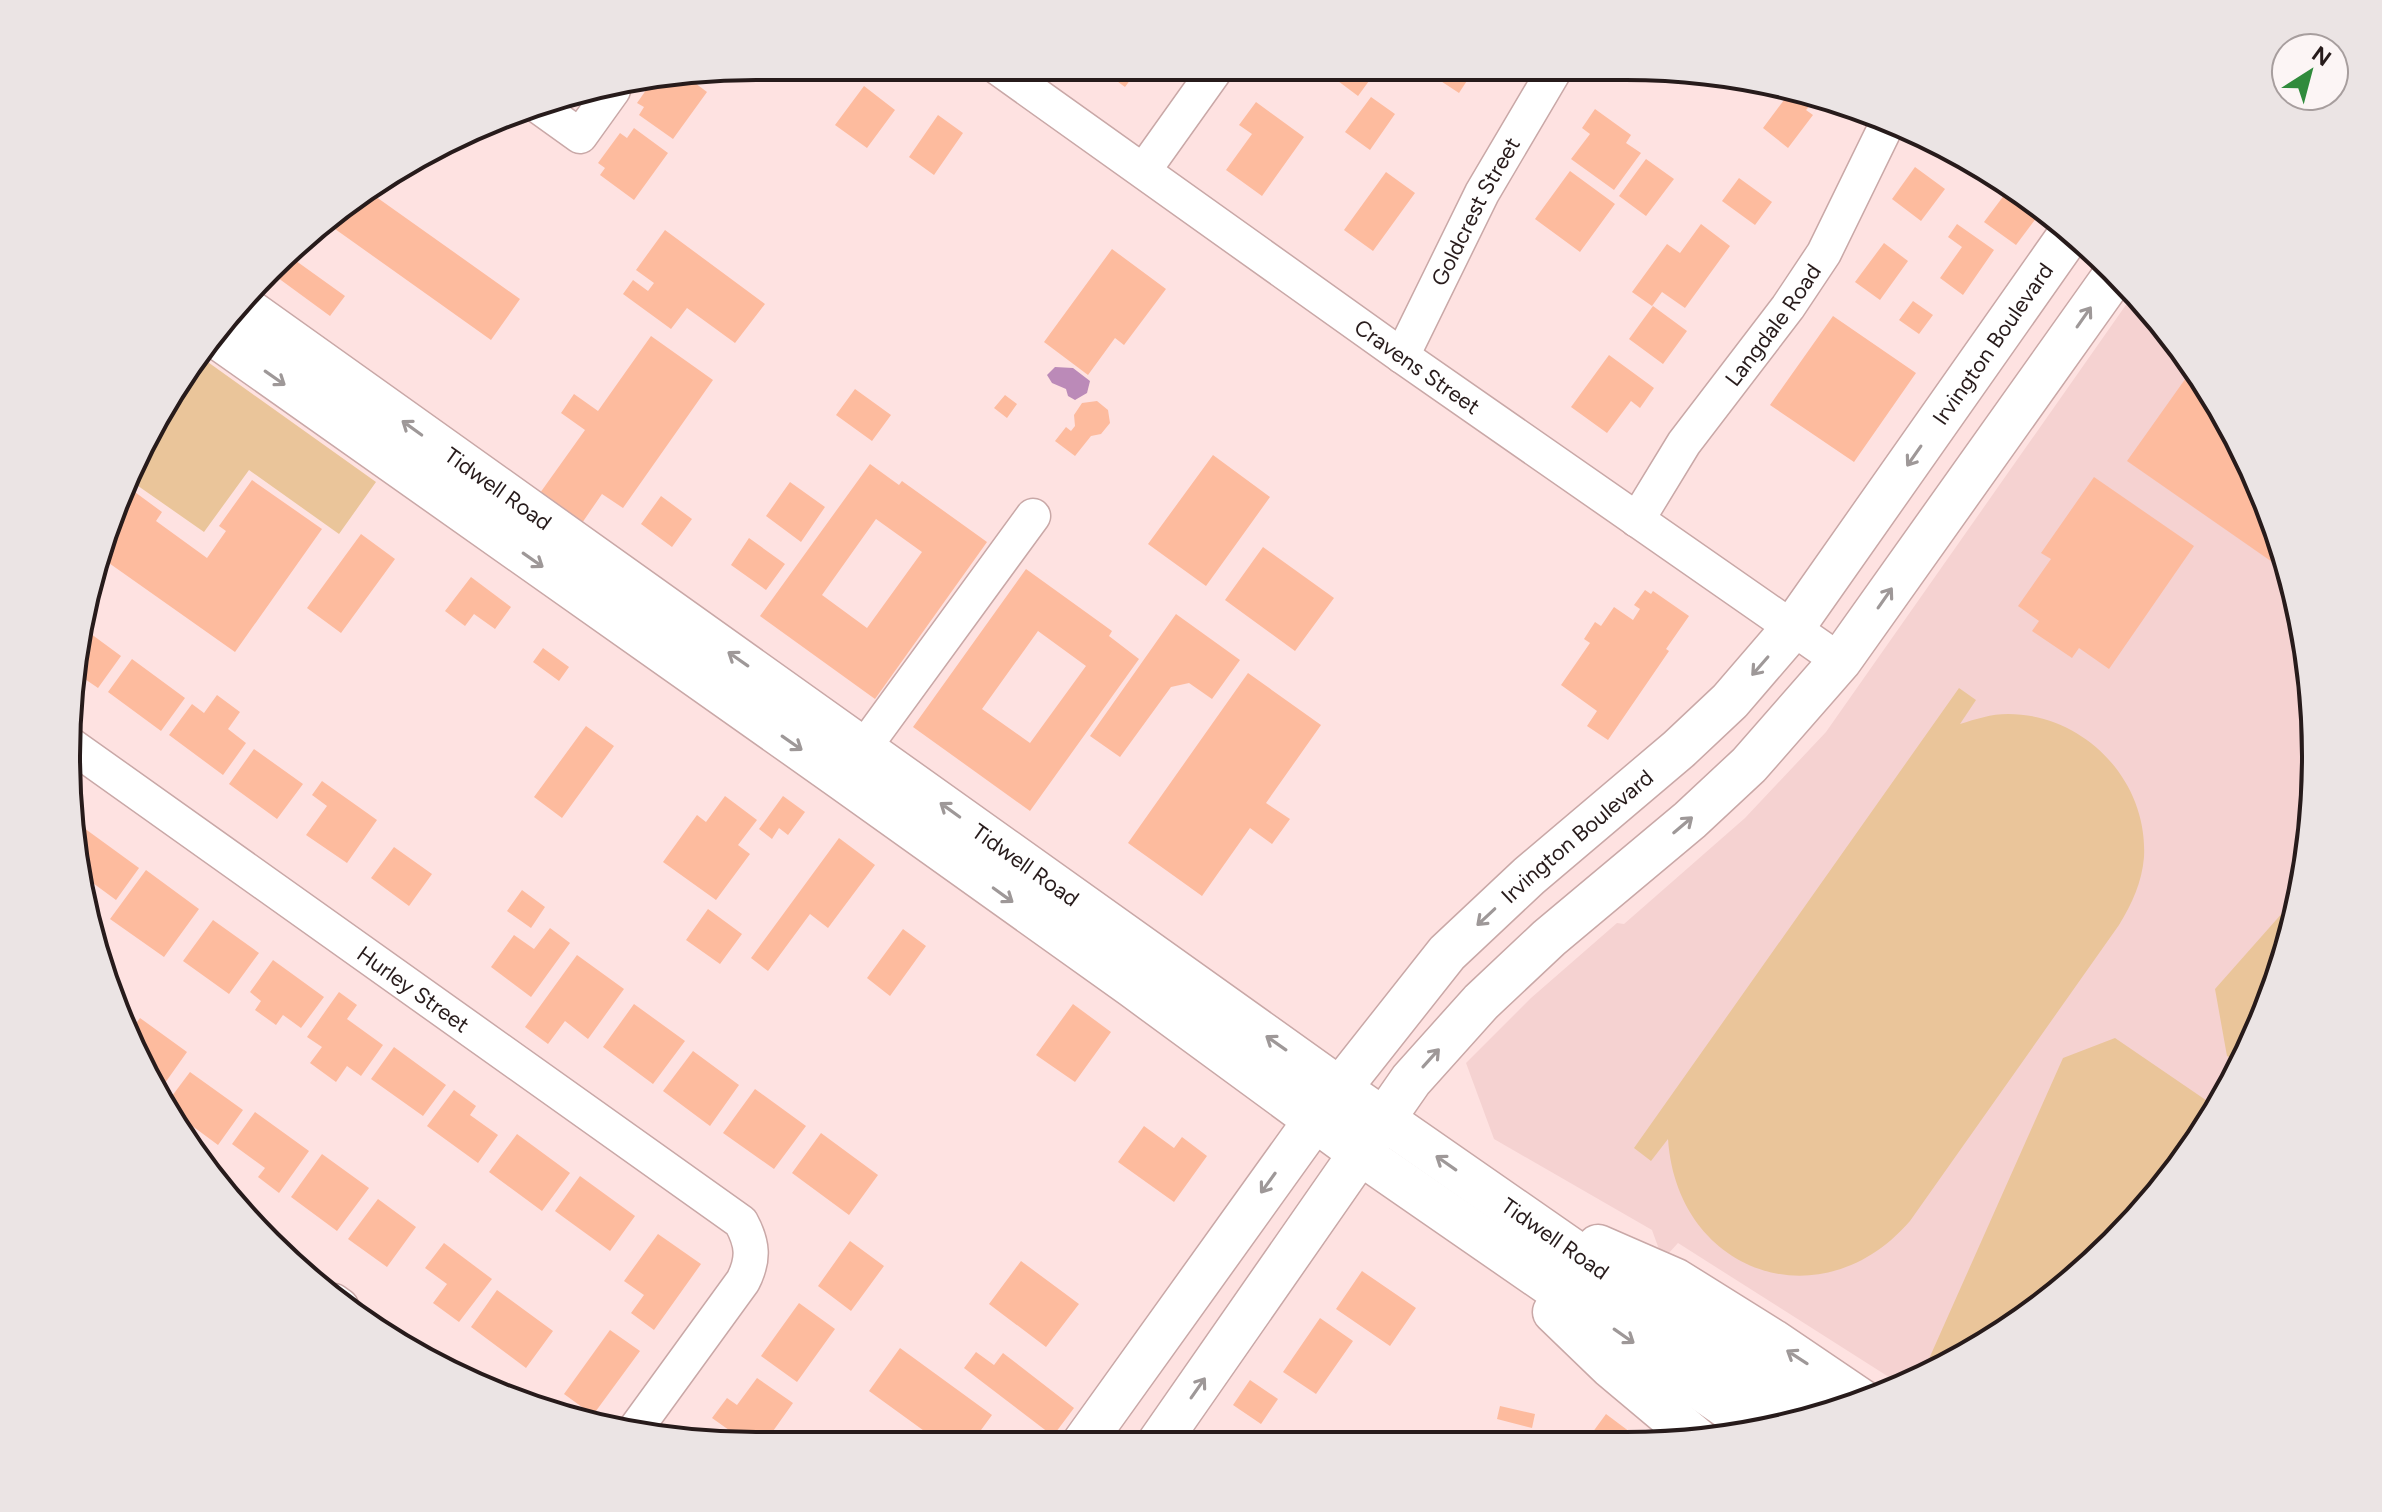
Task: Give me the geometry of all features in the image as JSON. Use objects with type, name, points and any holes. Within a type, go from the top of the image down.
[{"type":"main road","name":"Irvington Boulevard","points":[[1095,1427],[1327,1104],[1447,953],[1529,876],[1679,749],[1730,701],[1792,629],[2064,242]]},
{"type":"main road","points":[[1166,1432],[1411,1080],[1481,1002],[1549,938],[1690,820],[1749,765],[1840,661],[2109,283]]},
{"type":"main road","name":"Tidwell Road","points":[[248,310],[494,510]]},
{"type":"main road","points":[[1998,338],[2047,370]]},
{"type":"main road","name":"Tidwell Road","points":[[223,340],[494,510],[852,763],[1327,1104],[1361,1154],[1747,1421]]},
{"type":"main road","points":[[1634,865],[1629,838],[1635,819],[1684,768],[1730,701]]},
{"type":"main road","name":"Tidwell Road","points":[[1327,1104],[1384,1120],[1801,1409]]},
{"type":"main road","points":[[1508,1206],[1676,1280],[1851,1393]]},
{"type":"main road","points":[[1467,1228],[1611,1367],[1685,1429]]},
{"type":"street","name":"Cravens Street","points":[[1016,80],[1402,356],[1840,661]]},
{"type":"street","points":[[1144,170],[1208,80]]},
{"type":"street","name":"Goldcrest Street","points":[[1402,356],[1482,193],[1549,80]]},
{"type":"street","points":[[548,113],[580,136],[608,97]]},
{"type":"street","name":"Langdale Road","points":[[1637,520],[1684,443],[1788,307],[1824,253],[1884,131]]},
{"type":"street","points":[[852,763],[1033,516]]},
{"type":"street","name":"Hurley Street","points":[[80,752],[741,1222],[751,1243],[751,1265],[743,1281],[641,1422]]},
{"type":"shaded area","points":[[2127,303],[2162,344],[2211,418],[2251,497],[2279,581],[2289,624],[2301,712],[2301,800],[2289,888],[2279,931],[2251,1015],[2211,1094],[2162,1168],[2104,1234],[2038,1292],[1964,1341],[1891,1378],[1678,1243],[1667,1255],[1660,1252],[1652,1230],[1494,1139],[1466,1063],[1531,998],[1617,923],[1624,924],[1745,818],[1826,732]]},
{"type":"shaded area","points":[[207,362],[376,482],[339,534],[249,470],[204,532],[137,485],[171,418]]},
{"type":"shaded area","points":[[1055,367],[1073,368],[1090,381],[1087,393],[1075,400],[1068,396],[1066,389],[1052,383],[1047,375]]},
{"type":"shaded area","points":[[1959,688],[1976,700],[1960,724],[2002,714],[2036,717],[2062,726],[2085,739],[2106,757],[2123,778],[2135,802],[2142,829],[2144,857],[2139,884],[2119,925],[1910,1221],[1874,1253],[1836,1270],[1797,1276],[1759,1269],[1725,1251],[1697,1223],[1677,1185],[1668,1139],[1651,1161],[1634,1148]]},
{"type":"shaded area","points":[[2284,911],[2251,1015],[2231,1058],[2227,1056],[2215,989]]},
{"type":"shaded area","points":[[2115,1038],[2207,1101],[2188,1132],[2134,1202],[2072,1264],[2002,1318],[1928,1360],[2063,1058]]},
{"type":"building","points":[[1115,80],[1130,80],[1125,87]]},
{"type":"building","points":[[1337,80],[1370,80],[1358,96]]},
{"type":"building","points":[[1439,80],[1467,80],[1459,93]]},
{"type":"building","points":[[695,83],[707,92],[673,139],[639,115],[644,107],[637,103],[647,89],[668,86]]},
{"type":"building","points":[[864,86],[895,110],[867,148],[835,125]]},
{"type":"building","points":[[1371,97],[1395,114],[1370,150],[1345,132]]},
{"type":"building","points":[[1782,99],[1810,106],[1806,110],[1813,115],[1788,148],[1763,128],[1784,100]]},
{"type":"building","points":[[1256,102],[1304,137],[1262,196],[1226,170],[1252,134],[1239,125]]},
{"type":"building","points":[[1595,109],[1631,135],[1626,143],[1641,153],[1614,190],[1571,159],[1590,134],[1582,128]]},
{"type":"building","points":[[938,115],[963,133],[934,175],[909,157]]},
{"type":"building","points":[[634,128],[668,153],[634,200],[600,175],[605,168],[598,163],[620,133],[627,138]]},
{"type":"building","points":[[1646,159],[1674,179],[1646,216],[1619,196]]},
{"type":"building","points":[[1915,167],[1945,189],[1921,221],[1892,199]]},
{"type":"building","points":[[1570,171],[1615,204],[1580,252],[1535,219]]},
{"type":"building","points":[[1386,172],[1415,193],[1373,251],[1344,230]]},
{"type":"building","points":[[1739,178],[1772,202],[1755,225],[1722,201]]},
{"type":"building","points":[[2004,195],[2036,218],[2016,245],[1984,222]]},
{"type":"building","points":[[376,197],[520,299],[491,340],[334,228]]},
{"type":"building","points":[[1701,224],[1730,246],[1685,308],[1662,292],[1652,306],[1632,292],[1667,244],[1680,253]]},
{"type":"building","points":[[1957,224],[1994,250],[1963,295],[1940,278],[1962,247],[1948,237]]},
{"type":"building","points":[[665,230],[765,304],[735,343],[687,308],[671,329],[623,294],[633,280],[648,291],[654,283],[636,270]]},
{"type":"building","points":[[1884,243],[1908,261],[1880,300],[1855,282]]},
{"type":"building","points":[[1112,249],[1166,289],[1124,345],[1115,338],[1088,375],[1044,342]]},
{"type":"building","points":[[296,261],[345,296],[330,316],[278,278]]},
{"type":"building","points":[[1913,301],[1933,315],[1919,334],[1899,320]]},
{"type":"building","points":[[1653,306],[1687,331],[1663,364],[1629,339]]},
{"type":"building","points":[[1833,316],[1916,373],[1854,462],[1770,405]]},
{"type":"building","points":[[651,336],[713,380],[623,508],[602,494],[582,523],[540,493],[585,430],[561,413],[574,394],[598,411]]},
{"type":"building","points":[[1609,355],[1654,388],[1640,408],[1631,401],[1607,433],[1571,407]]},
{"type":"building","points":[[2186,378],[2211,418],[2251,497],[2273,563],[2127,461]]},
{"type":"building","points":[[855,389],[891,415],[872,441],[836,415]]},
{"type":"building","points":[[1005,395],[1017,404],[1007,418],[994,408]]},
{"type":"building","points":[[1097,401],[1108,410],[1110,423],[1101,434],[1091,436],[1075,456],[1055,441],[1066,427],[1071,431],[1075,426],[1074,415],[1082,403]]},
{"type":"building","points":[[1213,455],[1270,497],[1206,586],[1148,544]]},
{"type":"building","points":[[870,464],[899,485],[902,481],[987,542],[875,699],[760,616]],"holes":[[[876,519],[922,552],[867,628],[822,595]]]},
{"type":"building","points":[[2094,477],[2194,546],[2109,669],[2079,648],[2072,658],[2032,631],[2039,621],[2018,606],[2051,559],[2041,553]]},
{"type":"building","points":[[252,480],[322,529],[235,652],[109,563],[134,491],[162,512],[156,521],[207,558],[226,531],[219,526]]},
{"type":"building","points":[[790,482],[825,507],[801,542],[766,516]]},
{"type":"building","points":[[661,496],[692,519],[672,547],[641,524]]},
{"type":"building","points":[[361,534],[395,559],[341,633],[307,608]]},
{"type":"building","points":[[749,538],[785,564],[766,590],[731,565]]},
{"type":"building","points":[[1263,547],[1334,598],[1295,651],[1225,600]]},
{"type":"building","points":[[1026,569],[1112,631],[1109,636],[1139,659],[1030,811],[913,727]],"holes":[[[1038,631],[1086,666],[1030,743],[982,709]]]},
{"type":"building","points":[[471,577],[511,607],[495,629],[474,614],[465,626],[445,611]]},
{"type":"building","points":[[1645,590],[1651,594],[1653,591],[1689,616],[1608,740],[1587,726],[1597,711],[1561,685],[1590,643],[1584,639],[1595,622],[1601,626],[1614,607],[1633,620],[1640,609],[1634,605]]},
{"type":"building","points":[[1176,614],[1240,660],[1212,699],[1189,683],[1171,687],[1120,757],[1090,736]]},
{"type":"building","points":[[91,634],[121,656],[98,688],[85,679]]},
{"type":"building","points":[[543,648],[569,667],[559,681],[533,662]]},
{"type":"building","points":[[132,659],[185,698],[161,731],[108,692]]},
{"type":"building","points":[[1248,673],[1321,725],[1266,803],[1290,819],[1272,844],[1250,828],[1202,896],[1128,843]]},
{"type":"building","points":[[217,695],[240,712],[228,729],[246,743],[223,775],[169,735],[192,704],[204,713]]},
{"type":"building","points":[[586,726],[614,746],[562,818],[534,797]]},
{"type":"building","points":[[254,749],[303,784],[277,819],[229,784]]},
{"type":"building","points":[[322,781],[377,820],[347,863],[306,835],[327,806],[312,795]]},
{"type":"building","points":[[725,796],[757,820],[738,845],[750,854],[716,900],[663,862],[697,815],[706,822]]},
{"type":"building","points":[[783,796],[805,812],[788,835],[779,828],[772,839],[759,829]]},
{"type":"building","points":[[84,828],[139,868],[116,900],[92,882]]},
{"type":"building","points":[[839,838],[875,865],[828,928],[810,914],[768,971],[751,958]]},
{"type":"building","points":[[394,847],[432,874],[409,906],[371,878]]},
{"type":"building","points":[[146,870],[199,909],[164,957],[110,919]]},
{"type":"building","points":[[522,890],[545,907],[531,928],[507,911]]},
{"type":"building","points":[[708,909],[742,934],[720,964],[686,940]]},
{"type":"building","points":[[213,920],[259,953],[229,994],[183,961]]},
{"type":"building","points":[[550,928],[570,943],[531,997],[491,967],[514,935],[534,949]]},
{"type":"building","points":[[903,929],[926,946],[890,996],[867,978]]},
{"type":"building","points":[[577,955],[624,989],[588,1039],[565,1021],[548,1044],[525,1027]]},
{"type":"building","points":[[273,960],[324,997],[301,1028],[283,1015],[276,1025],[255,1010],[261,1001],[250,992]]},
{"type":"building","points":[[339,992],[357,1005],[347,1019],[383,1045],[361,1076],[347,1066],[336,1082],[310,1063],[322,1047],[307,1037]]},
{"type":"building","points":[[634,1004],[685,1041],[653,1084],[603,1047]]},
{"type":"building","points":[[1073,1004],[1111,1032],[1075,1082],[1036,1055]]},
{"type":"building","points":[[140,1018],[187,1052],[165,1083],[150,1055],[135,1024]]},
{"type":"building","points":[[394,1047],[446,1085],[423,1116],[371,1079]]},
{"type":"building","points":[[693,1051],[739,1085],[710,1126],[663,1091]]},
{"type":"building","points":[[190,1072],[243,1110],[218,1145],[189,1123],[172,1096]]},
{"type":"building","points":[[755,1089],[806,1126],[774,1169],[723,1133]]},
{"type":"building","points":[[454,1090],[476,1106],[470,1115],[498,1135],[478,1163],[427,1126]]},
{"type":"building","points":[[255,1112],[309,1151],[279,1193],[258,1177],[265,1168],[232,1144]]},
{"type":"building","points":[[1144,1126],[1174,1148],[1182,1137],[1207,1156],[1174,1202],[1118,1162]]},
{"type":"building","points":[[821,1133],[878,1175],[849,1215],[792,1173]]},
{"type":"building","points":[[517,1134],[570,1173],[542,1211],[489,1172]]},
{"type":"building","points":[[322,1154],[369,1188],[337,1231],[291,1197]]},
{"type":"building","points":[[580,1176],[635,1216],[610,1251],[555,1211]]},
{"type":"building","points":[[378,1199],[416,1227],[387,1267],[348,1239]]},
{"type":"building","points":[[658,1234],[701,1264],[654,1330],[631,1313],[644,1295],[624,1281]]},
{"type":"building","points":[[850,1241],[884,1266],[851,1311],[818,1286]]},
{"type":"building","points":[[444,1243],[492,1279],[459,1322],[433,1303],[447,1284],[425,1268]]},
{"type":"building","points":[[1021,1261],[1079,1304],[1046,1347],[989,1304]]},
{"type":"building","points":[[1362,1271],[1416,1308],[1390,1346],[1336,1309]]},
{"type":"building","points":[[497,1290],[553,1331],[526,1368],[471,1327]]},
{"type":"building","points":[[799,1303],[835,1329],[797,1382],[761,1356]]},
{"type":"building","points":[[1320,1318],[1353,1341],[1316,1394],[1283,1372]]},
{"type":"building","points":[[610,1330],[640,1351],[595,1412],[586,1410],[564,1394]]},
{"type":"building","points":[[900,1348],[992,1415],[980,1432],[926,1432],[869,1391]]},
{"type":"building","points":[[976,1352],[994,1365],[1003,1353],[1074,1408],[1056,1432],[1048,1432],[964,1368]]},
{"type":"building","points":[[757,1378],[793,1403],[772,1432],[731,1431],[712,1418],[727,1398],[737,1405]]},
{"type":"building","points":[[1250,1380],[1278,1399],[1261,1424],[1233,1405]]},
{"type":"building","points":[[1500,1406],[1535,1414],[1532,1428],[1497,1419]]},
{"type":"building","points":[[1606,1414],[1630,1432],[1626,1432],[1593,1432]]}]
